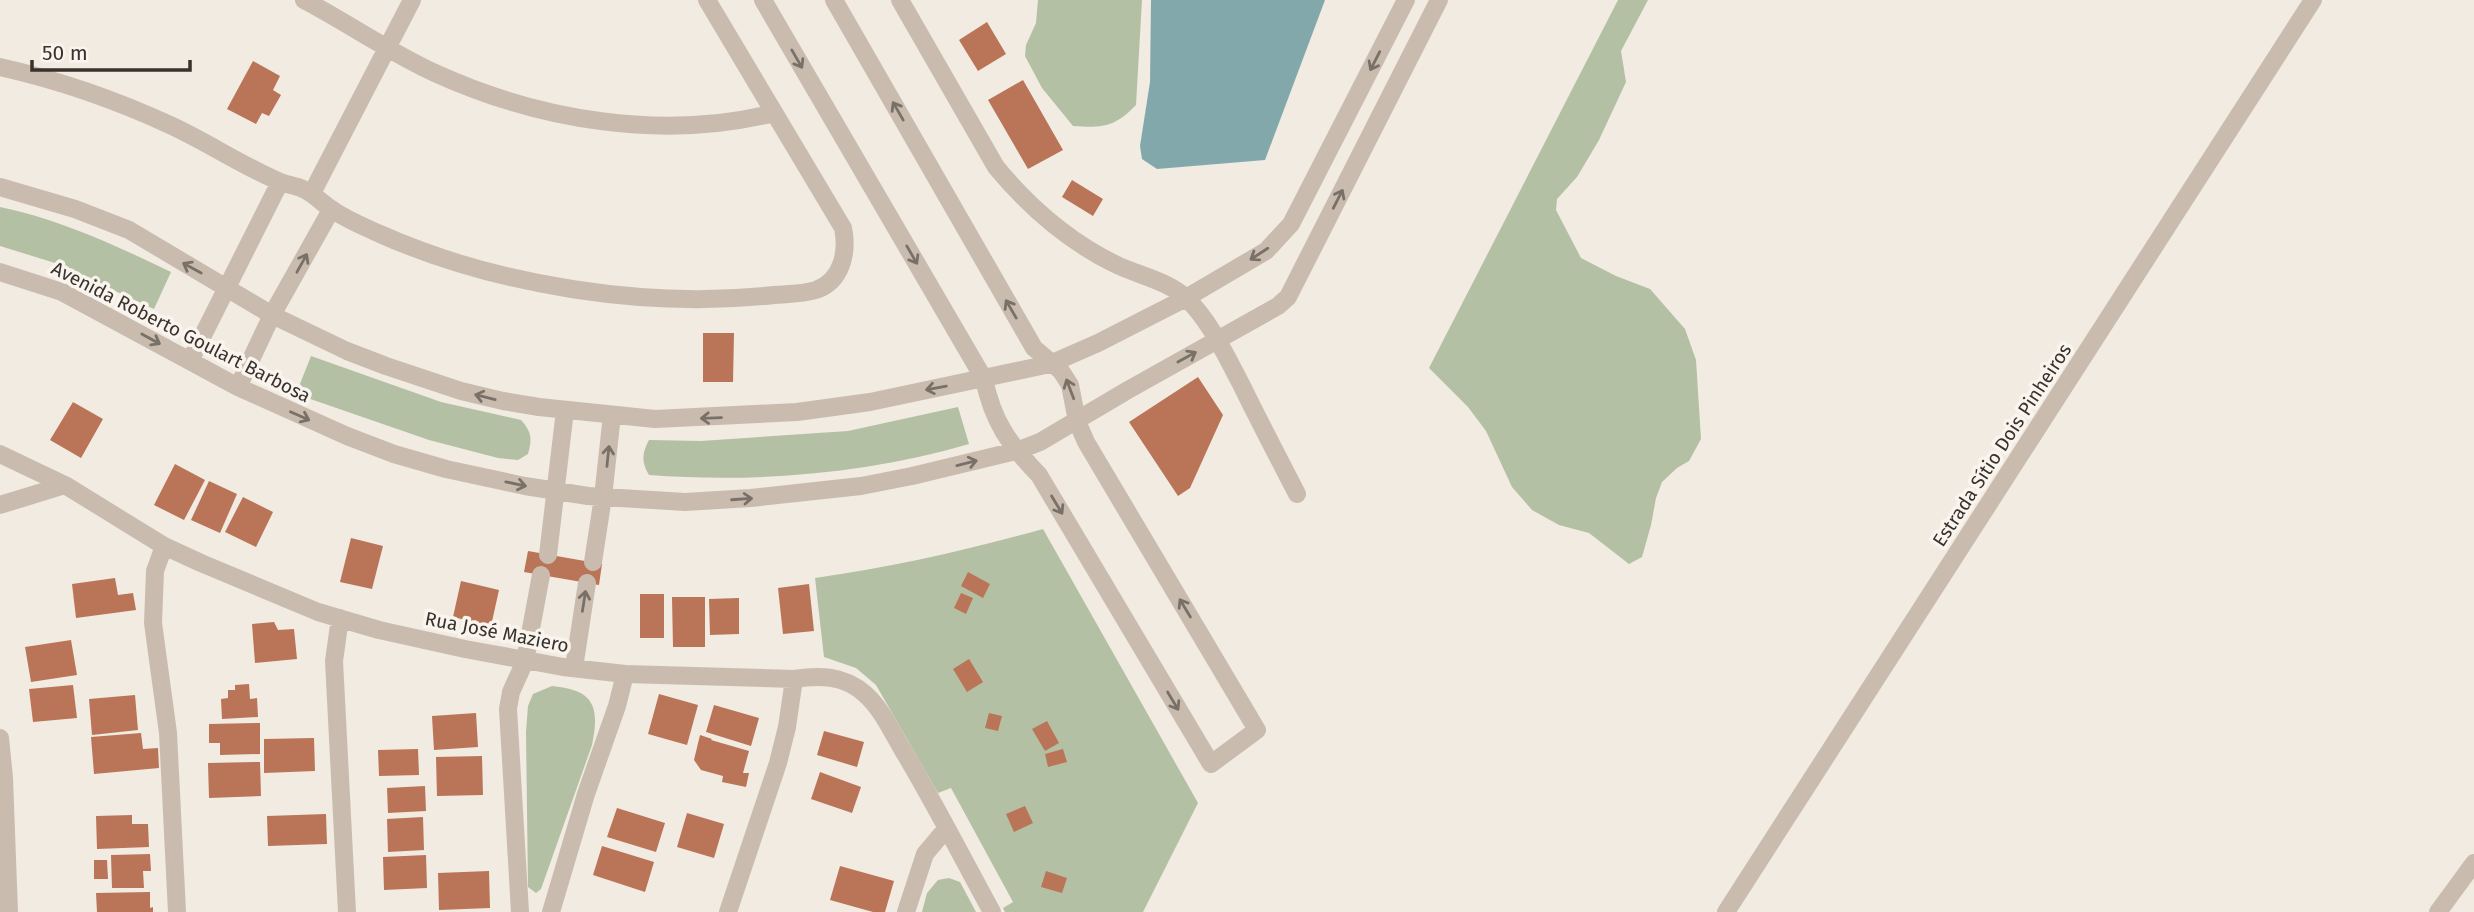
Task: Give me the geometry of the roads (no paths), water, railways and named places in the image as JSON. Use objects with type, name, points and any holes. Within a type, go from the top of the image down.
[{"type":"street","points":[[304,0],[433,72],[514,103],[589,120],[627,123],[696,124],[757,118],[774,113]]},
{"type":"street","points":[[312,193],[412,0]]},
{"type":"street","points":[[0,67],[44,78],[127,106],[179,129],[280,182],[312,193],[331,209],[382,234],[431,253],[507,275],[626,295],[709,298],[814,291],[830,280],[841,265],[845,253],[843,228],[707,0]]},
{"type":"street","points":[[763,0],[984,379],[995,418],[1016,451],[1039,475],[1211,764],[1258,730],[1086,442],[1077,421],[1070,385],[1062,371],[1050,364],[1034,348],[834,0]]},
{"type":"street","points":[[900,0],[996,167],[1012,187],[1049,222],[1091,252],[1186,298],[1217,340],[1297,494]]},
{"type":"street","points":[[0,187],[75,209],[129,230],[272,315],[347,351],[461,391],[503,401],[565,410],[655,419],[797,412],[870,402],[1050,364],[1186,298],[1266,251],[1291,224],[1406,0]]},
{"type":"street","name":"Avenida Roberto Goulart Barbosa","points":[[0,272],[62,292],[238,387],[324,426],[394,454],[446,469],[525,486],[603,497],[685,502],[793,494],[912,476],[1016,451],[1040,442],[1278,306],[1288,297],[1439,0]]},
{"type":"street","name":"Estrada Sítio Dois Pinheiros","points":[[1726,912],[2313,0]]},
{"type":"street","points":[[190,361],[280,182]]},
{"type":"street","points":[[238,387],[272,315],[331,209]]},
{"type":"street","points":[[548,555],[565,410]]},
{"type":"street","points":[[593,562],[612,415]]},
{"type":"street","name":"Rua José Maziero","points":[[0,454],[65,485],[164,545],[259,589],[392,633],[525,661],[625,674],[794,678],[819,675],[839,679],[864,693],[880,711],[992,912]]},
{"type":"street","points":[[0,505],[65,485]]},
{"type":"street","points":[[164,545],[155,570],[153,623],[168,733],[177,912]]},
{"type":"street","points":[[520,912],[508,709],[511,692],[525,661],[541,575]]},
{"type":"street","points":[[573,668],[587,583]]},
{"type":"street","points":[[340,618],[334,661],[347,912]]},
{"type":"street","points":[[551,912],[625,674]]},
{"type":"street","points":[[728,912],[778,764],[794,678]]},
{"type":"street","points":[[0,738],[5,790],[9,912]]},
{"type":"street","points":[[906,912],[925,854],[946,829]]},
{"type":"street","points":[[2438,912],[2474,863]]},
{"type":"water","points":[[1151,0],[1325,0],[1265,160],[1157,169],[1142,159],[1140,146],[1150,82]]}]
